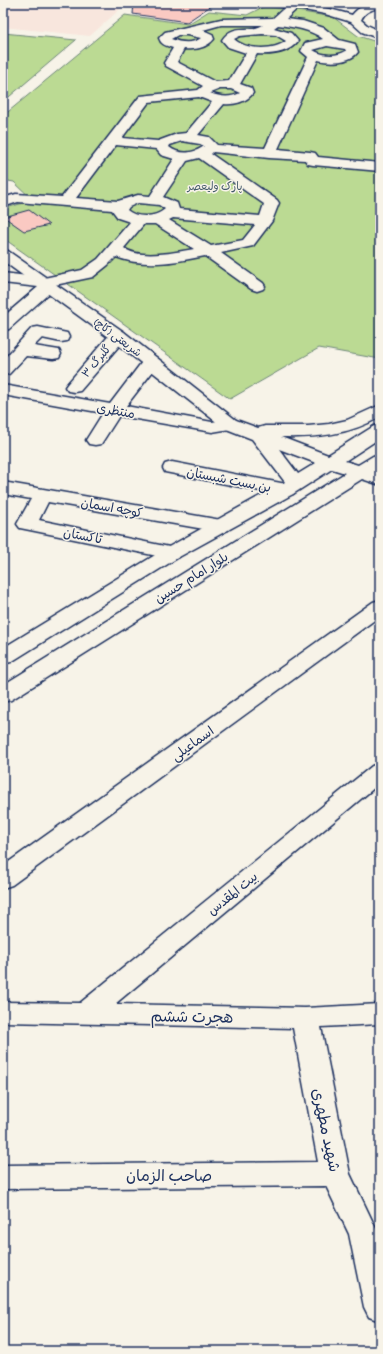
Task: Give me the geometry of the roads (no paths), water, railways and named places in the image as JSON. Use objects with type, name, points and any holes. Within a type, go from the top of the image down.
[{"type":"street","points":[[282,3],[328,11],[355,20],[366,30],[380,34]]},
{"type":"street","points":[[328,11],[337,10],[342,6],[339,3]]},
{"type":"street","points":[[353,4],[378,5]]},
{"type":"street","points":[[355,20],[357,14],[364,9],[378,5]]},
{"type":"street","points":[[262,30],[295,6]]},
{"type":"street","points":[[187,31],[200,33],[208,37],[208,39],[201,44],[181,45],[169,43],[165,38],[174,32],[187,31],[221,22],[275,20],[303,25],[320,31],[335,43]]},
{"type":"street","points":[[262,30],[280,33],[290,38],[292,41],[280,49],[253,51],[235,47],[230,44],[228,40],[229,37],[234,34],[262,30]]},
{"type":"street","points":[[320,43],[335,43],[351,47],[352,52],[337,58],[314,56],[307,51],[309,46],[320,43]]},
{"type":"street","points":[[66,202],[145,99],[207,89],[233,85],[244,88],[247,93],[245,96],[234,99],[220,100],[208,97],[207,89],[170,63],[181,45]]},
{"type":"street","points":[[233,85],[253,51]]},
{"type":"street","points":[[268,154],[314,56]]},
{"type":"street","points":[[190,137],[220,100]]},
{"type":"street","points":[[113,141],[162,145],[169,140],[190,137],[204,140],[211,145],[206,151]]},
{"type":"street","points":[[162,145],[164,151],[183,156],[206,151],[310,156],[319,153],[380,157]]},
{"type":"street","points":[[116,248],[123,254],[141,258],[168,257],[248,243],[265,221],[272,204],[206,151]]},
{"type":"street","points":[[155,199],[183,156]]},
{"type":"street","points":[[310,156],[313,161],[380,167]]},
{"type":"street","points":[[3,203],[16,198],[120,206],[124,203],[138,199],[155,199],[172,206],[172,210],[164,216]]},
{"type":"street","points":[[120,206],[119,210],[125,216],[140,220],[164,216],[265,221]]},
{"type":"street","points":[[164,216],[208,251],[257,286]]},
{"type":"street","points":[[3,278],[46,284],[87,274],[103,262],[140,220]]},
{"type":"street","name":"شریعتی (کاج)","points":[[3,254],[118,336],[150,362],[244,429]]},
{"type":"street","points":[[3,326],[46,284]]},
{"type":"street","points":[[3,370],[38,332],[61,337]]},
{"type":"street","name":"گلبرگ ۳","points":[[74,387],[118,336]]},
{"type":"street","points":[[22,350],[53,354]]},
{"type":"street","points":[[95,440],[114,410],[150,362]]},
{"type":"street","name":"منتظری","points":[[3,390],[212,426],[244,429]]},
{"type":"street","points":[[244,429],[296,432],[326,430],[350,425],[380,410]]},
{"type":"street","points":[[244,429],[350,450],[380,459]]},
{"type":"street","points":[[244,429],[330,462],[380,479]]},
{"type":"street","points":[[244,429],[291,487]]},
{"type":"street","points":[[3,657],[172,553],[291,487],[380,430]]},
{"type":"street","name":"بلوار امام حسین","points":[[3,695],[380,459]]},
{"type":"street","name":"بن بست شبستان","points":[[172,468],[291,487]]},
{"type":"street","name":"کوچه اسمان","points":[[3,488],[222,526]]},
{"type":"street","name":"تاکستان","points":[[42,494],[27,524],[172,553]]},
{"type":"street","name":"اسماعیلی","points":[[3,879],[380,606]]},
{"type":"street","name":"بیت المقدس","points":[[85,1014],[380,771]]},
{"type":"street","name":"هجرت ششم","points":[[3,1012],[305,1018],[380,1014]]},
{"type":"street","name":"شهید مطهری","points":[[305,1018],[335,1174],[372,1230],[380,1308]]},
{"type":"street","name":"صاحب الزمان","points":[[3,1177],[335,1174]]},
{"type":"park label","name":"پارک ولیعصر","points":[[215,186]]}]
